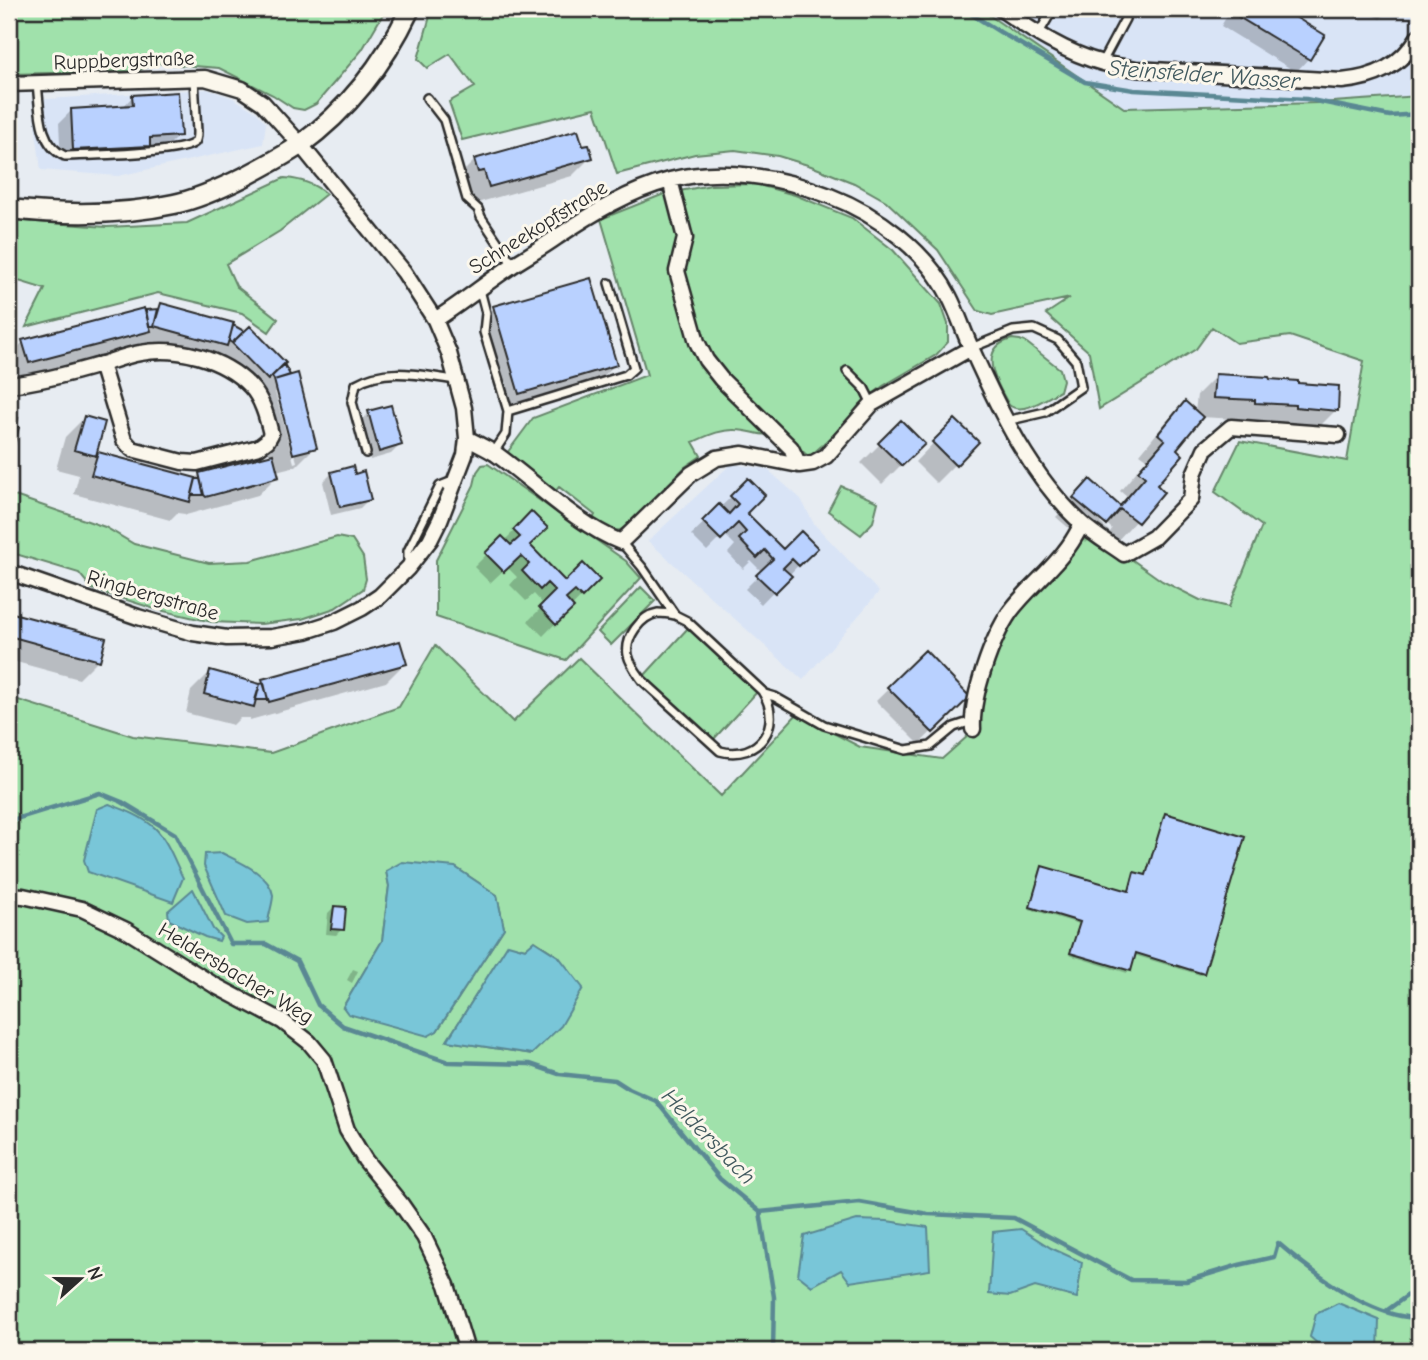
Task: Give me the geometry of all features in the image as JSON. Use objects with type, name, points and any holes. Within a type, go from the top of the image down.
[{"type":"street","points":[[9,209],[101,214],[177,204],[225,187],[300,144],[342,108],[384,56],[410,9]]},
{"type":"street","points":[[1001,9],[1070,50],[1102,63],[1136,69],[1342,81],[1362,79],[1391,67],[1412,48],[1419,36]]},
{"type":"street","name":"Ruppbergstraße","points":[[9,84],[205,78],[242,89],[263,103],[300,144]]},
{"type":"street","name":"Ringbergstraße","points":[[9,572],[138,617],[193,633],[227,638],[272,637],[306,632],[362,608],[380,596],[408,568],[430,540],[465,456],[467,438],[464,408],[449,353],[435,320],[404,272],[300,144]]},
{"type":"street","name":"Schneekopfstraße","points":[[435,320],[513,265],[615,200],[670,180],[718,174],[752,175],[802,186],[847,202],[879,220],[928,265],[949,295],[1005,421],[1022,450],[1053,493],[1082,524],[1124,554],[1154,537],[1191,499],[1194,474],[1205,449],[1231,427],[1338,435]]},
{"type":"street","points":[[670,180],[685,238],[677,271],[697,342],[721,379],[791,448],[799,465]]},
{"type":"street","points":[[467,438],[494,453],[606,536],[621,542],[691,474],[718,458],[743,454],[799,465],[813,463],[826,457],[873,404],[971,348]]},
{"type":"street","points":[[9,384],[101,364],[140,352],[167,351],[188,354],[226,368],[251,386],[260,402],[271,434],[259,447],[197,463],[182,462],[132,449],[124,440],[101,364]]},
{"type":"street","points":[[973,725],[979,685],[997,635],[1011,610],[1066,550],[1082,524]]},
{"type":"street","name":"Heldersbacher Weg","points":[[9,895],[23,895],[82,909],[115,925],[214,985],[282,1021],[309,1042],[324,1060],[347,1130],[365,1160],[424,1237],[447,1285],[467,1351]]},
{"type":"lane","points":[[1039,34],[1053,9]]},
{"type":"lane","points":[[1102,63],[1125,19]]},
{"type":"lane","points":[[37,83],[43,131],[47,142],[56,152],[65,156],[172,150],[193,144],[197,132],[194,79]]},
{"type":"lane","points":[[427,99],[444,120],[467,199],[478,209],[513,265]]},
{"type":"lane","points":[[508,411],[626,375],[634,368],[609,283]]},
{"type":"lane","points":[[479,288],[486,313],[484,332],[508,411],[506,434],[494,453]]},
{"type":"lane","points":[[971,348],[1013,331],[1034,330],[1058,340],[1076,360],[1081,387],[1045,412],[1005,421]]},
{"type":"lane","points":[[847,371],[864,388],[873,404]]},
{"type":"lane","points":[[366,453],[352,402],[356,383],[369,376],[389,373],[456,380]]},
{"type":"lane","points":[[621,542],[675,614],[687,621],[764,694],[769,702],[769,730],[752,748],[741,752],[720,751],[642,680],[634,669],[628,655],[629,640],[636,628],[646,617],[658,613],[675,614]]},
{"type":"lane","points":[[764,694],[775,697],[824,725],[906,750],[931,746],[954,727],[973,725]]},
{"type":"shaded area","points":[[938,9],[1419,9],[1419,96],[1318,103],[1124,108]]},
{"type":"shaded area","points":[[207,89],[233,98],[256,112],[266,123],[263,144],[118,176],[41,170],[32,100]]},
{"type":"shaded area","points":[[731,464],[767,469],[801,499],[814,524],[879,592],[803,680],[648,541]]},
{"type":"green space","points":[[9,9],[386,9],[362,50],[316,104],[304,110],[293,108],[219,68],[156,63],[137,71],[9,74]]},
{"type":"green space","points":[[432,9],[980,9],[1124,108],[1318,103],[1419,96],[1419,1351],[9,1351],[9,697],[133,736],[271,753],[399,707],[435,645],[513,722],[579,658],[721,796],[797,714],[860,747],[942,759],[978,727],[997,635],[1082,524],[1162,581],[1200,600],[1229,607],[1262,526],[1215,492],[1240,441],[1347,461],[1364,361],[1290,336],[1236,343],[1212,327],[1196,349],[1099,409],[1089,352],[1046,314],[1070,298],[992,315],[978,311],[938,250],[886,201],[854,183],[778,156],[735,150],[695,154],[617,174],[595,108],[462,140],[449,102],[475,87],[450,54],[427,68],[418,59]],"holes":[[[455,867],[497,895],[504,928],[437,1031],[428,1035],[343,1007],[382,941],[389,886],[386,871]],[[535,941],[559,957],[532,1054],[447,1041],[508,945],[525,949]]]},
{"type":"green space","points":[[284,178],[306,182],[326,194],[280,231],[226,264],[236,286],[278,319],[269,332],[242,313],[158,293],[26,327],[45,289],[9,278],[9,220],[107,227],[187,223]]},
{"type":"green space","points":[[755,184],[795,195],[852,218],[893,250],[941,304],[948,324],[948,342],[936,355],[883,386],[859,405],[844,426],[809,457],[780,431],[764,435],[730,430],[693,442],[701,456],[685,467],[630,524],[620,530],[605,531],[592,521],[595,515],[559,487],[555,492],[507,453],[533,418],[647,375],[601,219],[664,194],[711,185]]},
{"type":"green space","points":[[1012,339],[1027,343],[1060,369],[1063,380],[1060,391],[1028,407],[1015,408],[1009,405],[995,377],[992,358],[1001,344]]},
{"type":"green space","points":[[488,464],[626,561],[641,578],[566,660],[436,617],[436,560],[474,485],[477,472],[482,465]]},
{"type":"green space","points":[[841,486],[878,502],[873,522],[861,535],[828,511]]},
{"type":"green space","points":[[9,494],[105,527],[134,544],[209,563],[250,561],[337,537],[352,540],[363,557],[366,579],[363,589],[335,608],[302,619],[261,624],[212,622],[155,609],[92,589],[79,573],[9,552]]},
{"type":"green space","points":[[641,587],[655,601],[611,645],[598,632]]},
{"type":"green space","points":[[688,628],[757,692],[713,740],[644,676]]},
{"type":"water","points":[[109,804],[145,820],[164,839],[183,878],[173,902],[88,872],[84,860],[97,809]]},
{"type":"water","points":[[222,853],[252,869],[271,887],[273,898],[268,922],[247,924],[226,916],[204,866],[205,854]]},
{"type":"water","points":[[402,862],[455,867],[497,895],[504,928],[437,1031],[428,1036],[348,1014],[343,1007],[382,941],[389,886],[386,871]]},
{"type":"water","points":[[193,889],[213,929],[221,937],[219,941],[169,920],[168,911]]},
{"type":"water","points":[[534,941],[559,957],[583,988],[561,1026],[532,1054],[447,1041],[508,944],[525,949]]},
{"type":"water","points":[[857,1220],[928,1227],[930,1270],[850,1282],[841,1270],[812,1286],[798,1275],[804,1236]]},
{"type":"water","points":[[1021,1229],[1051,1248],[1082,1262],[1077,1298],[1035,1287],[1010,1296],[989,1294],[993,1232]]},
{"type":"water","points":[[1338,1303],[1379,1320],[1378,1351],[1326,1351],[1310,1337],[1316,1314]]},
{"type":"building","points":[[1234,9],[1282,9],[1325,35],[1310,60],[1232,13]]},
{"type":"building","points":[[178,92],[181,136],[150,138],[150,146],[73,150],[71,109],[133,105],[132,95]]},
{"type":"building","points":[[578,130],[583,146],[589,145],[593,158],[489,187],[484,171],[478,172],[474,159]]},
{"type":"building","points":[[591,278],[617,365],[519,394],[493,306]]},
{"type":"building","points":[[161,303],[234,323],[227,346],[154,326]]},
{"type":"building","points":[[144,308],[151,331],[29,363],[22,340]]},
{"type":"building","points":[[158,309],[154,326],[149,326],[146,310]]},
{"type":"building","points":[[233,325],[244,331],[232,343],[229,341]]},
{"type":"building","points":[[250,326],[286,363],[268,380],[232,343]]},
{"type":"building","points":[[284,364],[290,375],[274,380],[272,376]]},
{"type":"building","points":[[298,373],[317,448],[293,454],[274,380]]},
{"type":"building","points":[[1215,374],[1269,377],[1298,383],[1339,386],[1338,411],[1255,403],[1255,400],[1213,398]]},
{"type":"building","points":[[1185,401],[1203,417],[1177,449],[1183,455],[1157,485],[1164,492],[1138,523],[1120,509],[1106,525],[1073,498],[1090,479],[1120,506],[1145,477],[1138,471],[1165,440],[1158,434]]},
{"type":"building","points":[[391,405],[402,445],[379,452],[368,411]]},
{"type":"building","points":[[9,416],[18,418],[16,427],[19,427],[13,450],[9,448]]},
{"type":"building","points":[[84,416],[105,422],[96,456],[74,450]]},
{"type":"building","points":[[955,419],[979,442],[956,466],[932,442]]},
{"type":"building","points":[[901,420],[925,444],[902,466],[878,443]]},
{"type":"building","points":[[98,452],[196,478],[190,502],[91,475]]},
{"type":"building","points":[[273,454],[279,477],[206,497],[204,495],[199,473]]},
{"type":"building","points":[[353,466],[355,474],[364,471],[371,500],[340,507],[331,472]]},
{"type":"building","points":[[748,478],[765,495],[747,513],[783,549],[801,531],[818,548],[799,566],[792,559],[783,568],[792,576],[775,593],[756,575],[773,559],[765,550],[757,558],[739,539],[746,532],[738,523],[721,540],[702,521],[719,504],[729,514],[738,504],[730,496]]},
{"type":"building","points":[[196,479],[200,479],[204,495],[192,495]]},
{"type":"building","points":[[531,511],[548,528],[530,545],[565,581],[583,563],[600,580],[582,598],[575,591],[566,599],[574,608],[556,625],[539,607],[555,591],[547,583],[540,590],[522,571],[529,564],[521,556],[504,572],[485,553],[502,536],[511,545],[520,537],[513,530]]},
{"type":"building","points":[[9,612],[106,638],[100,661],[9,636]]},
{"type":"building","points":[[400,641],[407,664],[269,702],[262,679]]},
{"type":"building","points":[[925,650],[970,697],[933,733],[887,687]]},
{"type":"building","points":[[210,670],[260,684],[254,707],[204,694]]},
{"type":"building","points":[[264,683],[268,700],[255,700],[260,684]]},
{"type":"building","points":[[1165,813],[1245,837],[1204,974],[1136,953],[1131,971],[1070,953],[1080,922],[1030,907],[1042,866],[1129,891],[1134,872],[1146,875]]},
{"type":"building","points":[[334,906],[346,907],[344,930],[331,929]]},
{"type":"waterway","name":"Steinsfelder Wasser","points":[[963,9],[1085,82],[1134,90],[1306,99],[1390,116],[1419,114]]},
{"type":"waterway","name":"Heldersbach","points":[[9,821],[100,793],[122,802],[175,834],[231,944],[266,944],[297,961],[318,1005],[343,1026],[448,1062],[530,1064],[559,1074],[615,1080],[656,1101],[720,1179],[760,1212],[859,1202],[928,1214],[1014,1218],[1131,1280],[1186,1281],[1274,1257],[1278,1243],[1344,1292],[1382,1310],[1419,1318]]},
{"type":"waterway","points":[[760,1212],[774,1297],[773,1351]]},
{"type":"waterway","points":[[1386,1311],[1419,1287]]}]
